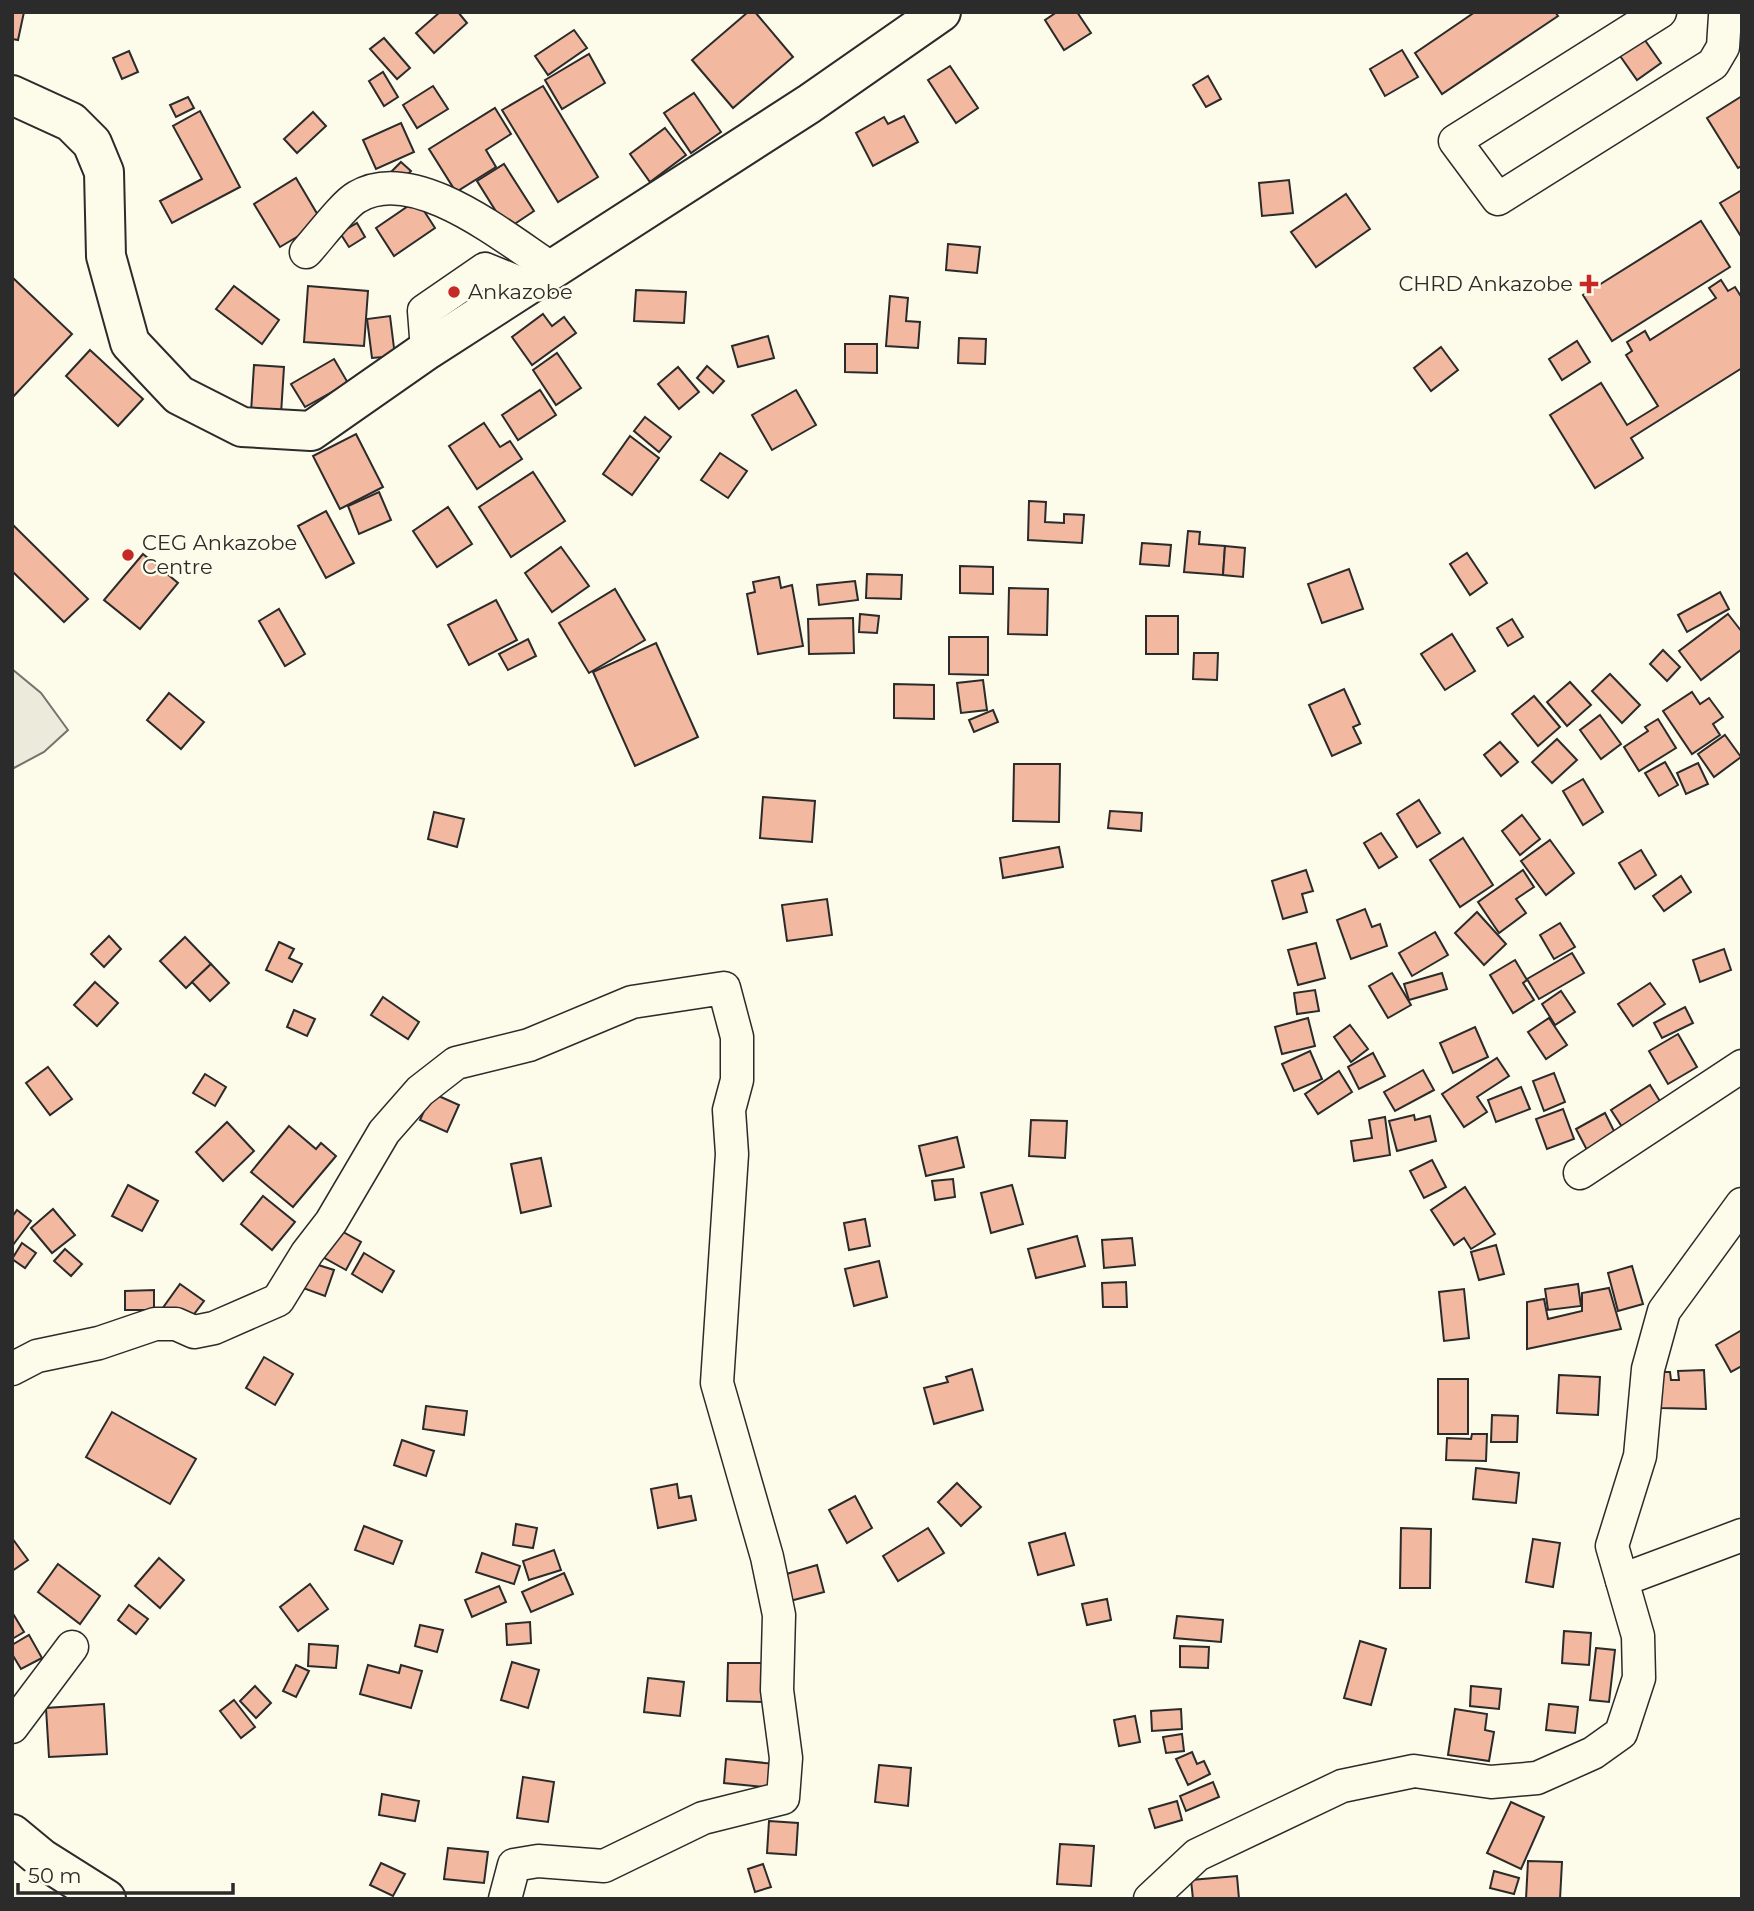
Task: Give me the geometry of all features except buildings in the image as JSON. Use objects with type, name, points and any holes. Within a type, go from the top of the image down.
[{"type":"main road","points":[[12,95],[71,122],[92,143],[104,172],[106,256],[130,343],[179,395],[242,427],[311,431],[427,350],[809,104],[941,12]]},
{"type":"main road","points":[[12,1834],[41,1858],[106,1899]]},
{"type":"street","points":[[1660,12],[1455,141],[1498,199],[1713,64],[1723,47],[1723,14]]},
{"type":"street","points":[[306,252],[357,197],[386,189],[429,193],[542,278]]},
{"type":"street","points":[[12,1369],[37,1356],[99,1343],[155,1324],[176,1324],[194,1332],[214,1328],[278,1300],[307,1253],[331,1222],[384,1132],[420,1091],[456,1063],[529,1045],[632,1002],[724,988],[737,1037],[737,1080],[729,1110],[732,1154],[717,1383],[768,1557],[779,1615],[777,1690],[786,1758],[783,1798],[703,1818],[604,1866],[538,1861],[514,1865],[505,1899]]},
{"type":"street","points":[[1580,1173],[1742,1066]]},
{"type":"street","points":[[1150,1899],[1197,1855],[1342,1786],[1414,1771],[1491,1782],[1537,1778],[1593,1753],[1621,1733],[1639,1678],[1638,1636],[1612,1546],[1640,1456],[1648,1369],[1664,1311],[1742,1204]]},
{"type":"street","points":[[1622,1580],[1742,1535]]},
{"type":"street","points":[[12,1727],[72,1647]]},
{"type":"shaded area","points":[[12,669],[41,693],[68,730],[44,752],[12,769]]},
{"type":"place","name":"CHRD Ankazobe","points":[[1589,284]]},
{"type":"place","name":"Ankazobe","points":[[454,292]]},
{"type":"place","name":"CEG Ankazobe Centre","points":[[128,555]]}]
